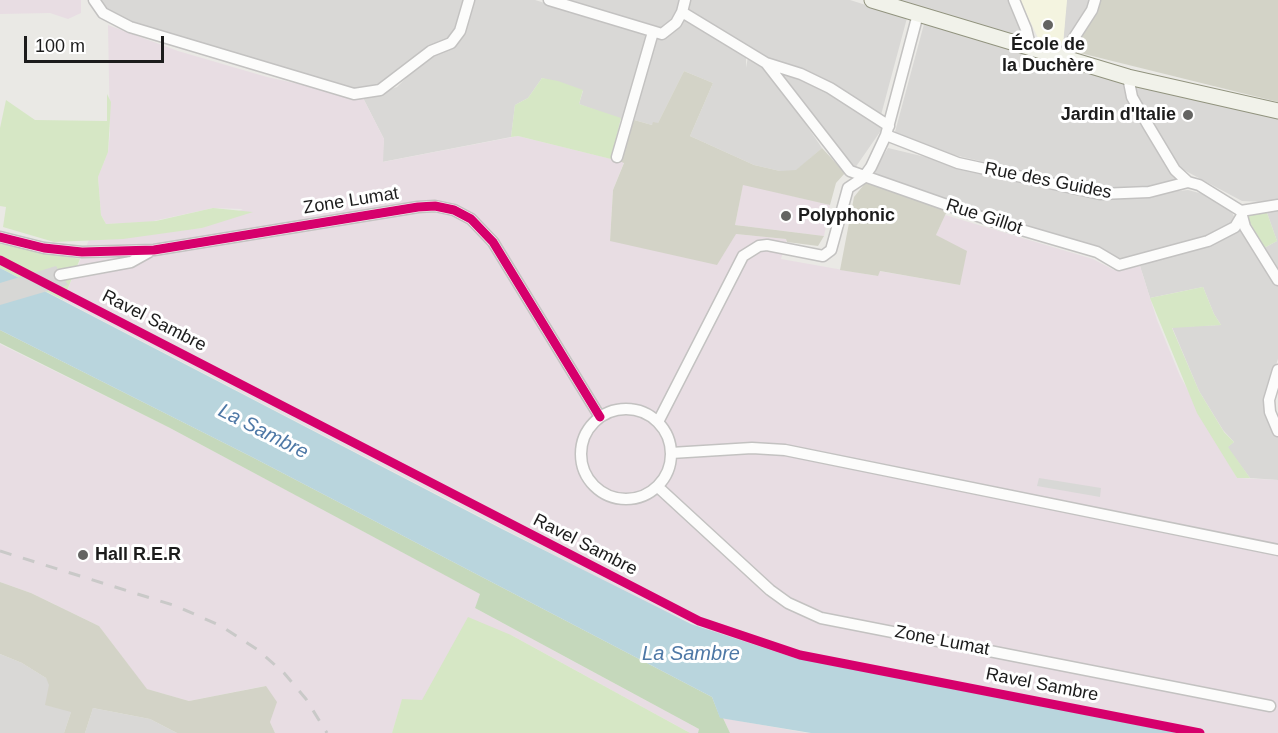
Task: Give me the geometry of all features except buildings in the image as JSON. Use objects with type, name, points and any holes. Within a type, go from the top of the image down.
[{"type":"main road","points":[[872,0],[1061,58],[1278,111]]},
{"type":"street","points":[[94,0],[103,13],[130,27],[354,94],[380,90],[431,51],[451,43],[459,31],[469,0]]},
{"type":"street","points":[[549,0],[662,34],[676,23],[685,0]]},
{"type":"street","points":[[1014,0],[1026,28],[1031,49]]},
{"type":"street","points":[[1061,58],[1092,10],[1095,0]]},
{"type":"street","name":"Rue des Guides","points":[[681,12],[766,63],[801,74],[830,88],[888,131],[958,163],[1100,194],[1149,192],[1188,182]]},
{"type":"street","points":[[658,422],[737,263],[749,250],[759,246],[823,255],[831,250],[848,188],[863,177],[888,131],[918,14]]},
{"type":"street","points":[[617,157],[653,32]]},
{"type":"street","name":"Rue Gillot","points":[[766,63],[850,171],[1001,224],[1098,252],[1119,266],[1208,241],[1235,227],[1241,214]]},
{"type":"street","points":[[1128,76],[1132,97],[1174,170],[1188,182],[1199,185],[1241,214],[1278,280]]},
{"type":"street","points":[[1241,214],[1278,205]]},
{"type":"street","name":"Zone Lumat","points":[[0,237],[44,248],[82,252],[154,250],[418,207],[454,210],[471,219],[493,242],[600,417]]},
{"type":"street","points":[[60,275],[131,262],[154,250]]},
{"type":"street","points":[[1278,370],[1269,395],[1269,406],[1278,431]]},
{"type":"street","points":[[624,409],[645,413],[658,422],[667,435],[671,453],[669,470],[658,487],[645,496],[626,500],[613,498],[592,485],[581,462],[581,446],[585,434],[600,417],[624,409]]},
{"type":"street","points":[[671,453],[752,448],[785,450],[1278,550]]},
{"type":"street","name":"Zone Lumat","points":[[658,487],[770,590],[788,603],[822,618],[1270,706]]},
{"type":"shaded area","points":[[0,0],[81,0],[81,13],[68,19],[50,13],[0,14]]},
{"type":"shaded area","points":[[101,0],[535,0],[650,35],[624,121],[579,104],[583,91],[542,78],[528,98],[515,105],[511,137],[382,162],[384,139],[363,98],[397,87],[428,56],[378,87],[353,89],[117,18],[104,9]]},
{"type":"shaded area","points":[[560,0],[681,0],[672,24],[661,31]]},
{"type":"shaded area","points":[[690,0],[850,0],[907,18],[881,115],[756,56],[688,10]]},
{"type":"shaded area","points":[[895,0],[1011,0],[1025,41]]},
{"type":"shaded area","name":"École de la Duchère","points":[[1020,0],[1067,0],[1063,45],[1058,47],[1040,42]]},
{"type":"shaded area","points":[[1067,0],[1093,0],[1063,45],[1065,15]]},
{"type":"shaded area","points":[[1098,0],[1278,0],[1278,102],[1068,50]]},
{"type":"shaded area","points":[[688,16],[746,58],[746,68],[748,57],[753,58],[771,73],[822,148],[796,171],[780,171],[754,165],[690,136],[713,83],[684,71],[658,123],[652,125],[634,120],[655,40],[669,35]]},
{"type":"shaded area","points":[[924,24],[1123,80],[1177,179],[1167,184],[1114,192],[941,152],[895,132]]},
{"type":"shaded area","points":[[108,25],[178,51],[267,77],[363,98],[384,139],[383,162],[518,136],[624,162],[613,190],[610,241],[736,234],[787,239],[781,259],[877,276],[879,271],[960,285],[936,235],[945,215],[1093,259],[1114,270],[1140,266],[1157,320],[1180,376],[1237,478],[1278,480],[1278,733],[1180,733],[795,658],[726,637],[662,611],[63,300],[89,240],[202,228],[243,209],[213,208],[149,222],[106,224],[101,215],[98,177],[108,152],[110,134]]},
{"type":"shaded area","points":[[684,71],[713,83],[690,136],[754,165],[780,171],[796,170],[822,148],[845,173],[836,183],[830,205],[743,185],[735,225],[824,236],[818,246],[787,242],[786,239],[736,234],[717,265],[610,241],[613,190],[624,163],[619,161],[634,120],[652,125],[653,122],[658,123]]},
{"type":"shaded area","points":[[785,72],[832,92],[882,129],[855,168],[781,81]]},
{"type":"shaded area","points":[[1136,87],[1278,118],[1278,199],[1266,202],[1242,201],[1182,169],[1150,125],[1131,92]]},
{"type":"shaded area","points":[[888,148],[1101,199],[1188,190],[1203,194],[1229,207],[1236,220],[1209,236],[1126,263],[871,176]]},
{"type":"shaded area","points":[[866,182],[947,211],[936,235],[967,251],[960,285],[880,271],[878,276],[840,270],[854,197]]},
{"type":"shaded area","points":[[743,184],[830,205],[824,236],[735,225]]},
{"type":"shaded area","points":[[1278,207],[1278,273],[1264,248],[1277,241],[1266,210]]},
{"type":"shaded area","points":[[1243,229],[1278,285],[1278,359],[1267,391],[1278,435],[1278,480],[1250,478],[1227,447],[1234,442],[1223,430],[1199,391],[1172,327],[1221,325],[1203,287],[1150,298],[1140,266]]},
{"type":"shaded area","points":[[0,330],[252,457],[712,697],[730,733],[698,733],[699,729],[475,608],[480,594],[170,428],[0,343]]},
{"type":"shaded area","points":[[0,344],[170,428],[481,594],[475,608],[699,729],[698,733],[690,733],[511,635],[422,700],[402,700],[392,733],[275,733],[270,722],[265,686],[189,701],[146,689],[99,626],[31,593],[0,582]]},
{"type":"shaded area","points":[[1039,478],[1101,488],[1100,497],[1037,486]]},
{"type":"shaded area","points":[[0,582],[31,593],[99,626],[147,689],[189,701],[266,686],[277,702],[270,722],[275,733],[177,733],[150,719],[93,708],[85,733],[64,733],[71,712],[45,705],[49,685],[46,678],[22,663],[0,654]]},
{"type":"shaded area","points":[[0,654],[22,663],[46,678],[71,712],[64,733],[0,733]]},
{"type":"shaded area","points":[[93,708],[150,719],[177,733],[85,733]]},
{"type":"shaded area","points":[[723,718],[807,733],[730,733]]},
{"type":"green space","points":[[542,78],[583,90],[579,104],[621,118],[611,159],[518,136],[511,137],[515,105],[528,98]]},
{"type":"green space","points":[[107,94],[111,102],[108,152],[98,177],[101,215],[106,224],[156,221],[213,208],[253,212],[202,228],[123,239],[54,242],[3,227],[6,207],[0,206],[0,128],[6,100],[35,120],[107,121]]},
{"type":"green space","points":[[1266,210],[1277,241],[1264,248],[1246,215]]},
{"type":"green space","points":[[0,244],[80,259],[63,300],[0,268]]},
{"type":"green space","points":[[1203,287],[1221,325],[1172,328],[1199,391],[1224,432],[1234,442],[1228,447],[1250,478],[1237,478],[1197,413],[1150,298]]},
{"type":"green space","points":[[468,617],[511,635],[690,733],[392,733],[402,699],[422,700]]},
{"type":"water","name":"La Sambre","points":[[0,268],[502,529],[691,624],[795,658],[1179,733],[811,733],[720,718],[712,697],[252,457],[0,330]]},
{"type":"pier","points":[[56,266],[68,285],[0,305],[0,283]]},
{"type":"railway","points":[[0,551],[176,606],[221,626],[258,650],[284,673],[306,699],[327,733]]},
{"type":"cycle path","points":[[0,237],[44,248],[82,252],[154,250],[418,207],[435,206],[454,210],[471,219],[493,242],[600,417]]},
{"type":"cycle path","name":"Ravel Sambre","points":[[0,260],[699,621],[800,655],[1200,733]]},
{"type":"place","name":"École de la Duchère","points":[[1048,25]]},
{"type":"place","name":"Jardin d'Italie","points":[[1188,115]]},
{"type":"place","name":"Polyphonic","points":[[786,216]]},
{"type":"place","name":"Hall R.E.R","points":[[83,555]]}]
